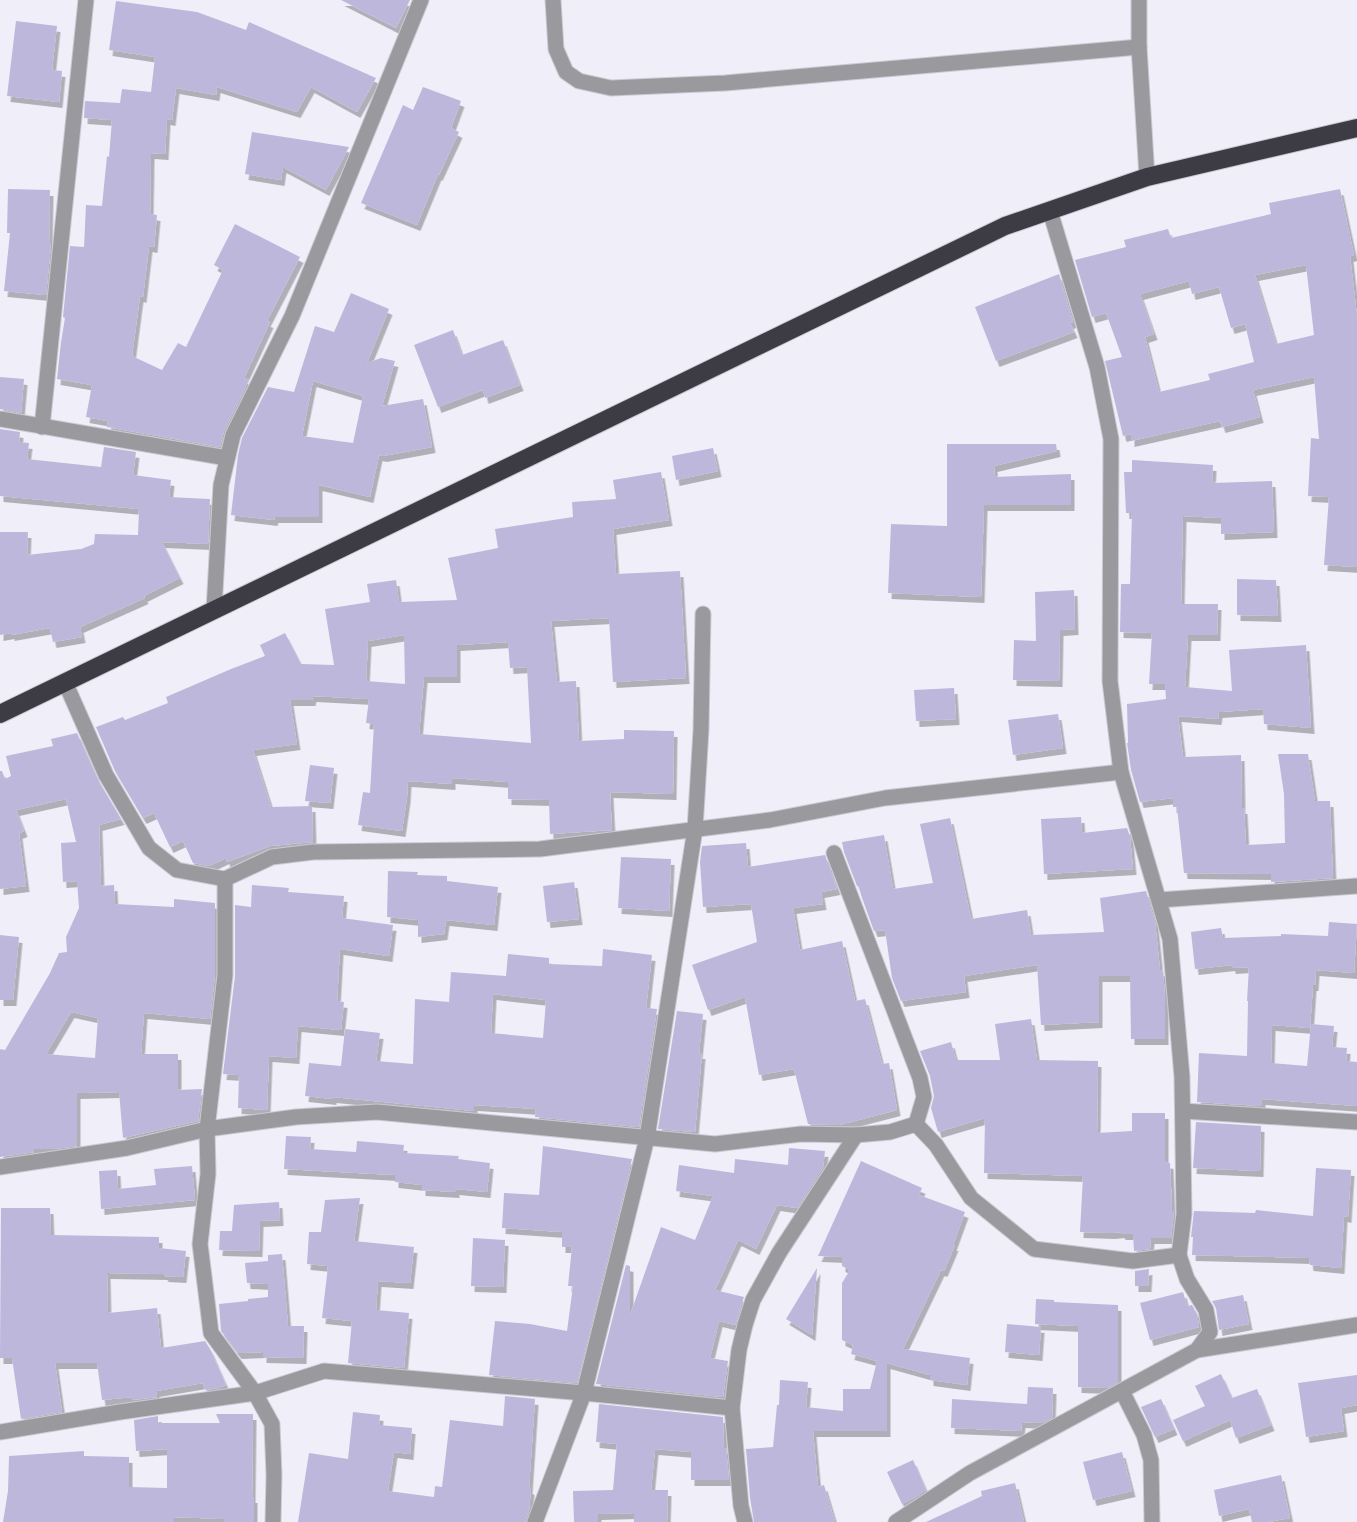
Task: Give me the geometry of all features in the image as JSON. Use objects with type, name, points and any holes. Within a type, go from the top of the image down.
[{"type":"highway","points":[[0,714],[1005,226],[1148,177],[1357,128]]},
{"type":"street","points":[[42,427],[86,0]]},
{"type":"street","points":[[214,610],[221,485],[233,435],[292,316],[421,0]]},
{"type":"street","points":[[553,0],[556,49],[566,72],[579,81],[611,88],[725,83],[1139,47]]},
{"type":"street","points":[[1139,0],[1139,47],[1148,177]]},
{"type":"street","points":[[1050,211],[1098,368],[1110,440],[1110,681],[1121,772],[1170,939],[1183,1111],[1184,1214],[1179,1256],[1187,1279],[1206,1310],[1210,1332],[1197,1350]]},
{"type":"street","points":[[0,419],[227,458]]},
{"type":"street","points":[[535,1522],[584,1393],[646,1138],[695,829],[701,730],[703,614]]},
{"type":"street","points":[[65,682],[106,775],[149,848],[177,870],[225,879],[272,857],[313,852],[540,849],[770,820],[885,798],[1121,772]]},
{"type":"street","points":[[834,853],[920,1078],[924,1097],[916,1124]]},
{"type":"street","points":[[225,879],[225,975],[207,1129],[208,1174],[200,1244],[211,1333],[255,1394],[272,1424],[273,1522]]},
{"type":"street","points":[[1159,900],[1357,886]]},
{"type":"street","points":[[1183,1111],[1357,1122]]},
{"type":"street","points":[[0,1167],[127,1148],[207,1129],[296,1117],[377,1112],[714,1144],[801,1134],[856,1136],[890,1132],[916,1124]]},
{"type":"street","points":[[916,1124],[936,1145],[971,1198],[1034,1249],[1133,1261],[1179,1256]]},
{"type":"street","points":[[745,1522],[741,1506],[732,1408],[745,1325],[753,1300],[779,1253],[856,1136]]},
{"type":"street","points":[[896,1522],[970,1473],[1197,1350],[1357,1325]]},
{"type":"street","points":[[0,1432],[120,1412],[255,1394],[324,1371],[732,1408]]},
{"type":"street","points":[[1122,1391],[1143,1435],[1151,1460],[1152,1522]]},
{"type":"building","points":[[341,0],[410,0],[396,28]]},
{"type":"building","points":[[116,1],[197,12],[246,30],[249,22],[376,78],[357,112],[311,87],[297,112],[217,87],[216,95],[176,88],[172,120],[167,119],[165,154],[151,153],[150,214],[157,215],[154,247],[149,246],[143,297],[140,296],[132,356],[162,370],[178,343],[186,347],[223,270],[214,265],[235,224],[300,257],[267,321],[270,322],[244,378],[249,380],[224,431],[220,447],[107,427],[108,421],[86,417],[92,385],[57,379],[65,318],[63,317],[70,246],[84,247],[86,205],[102,206],[107,156],[109,157],[112,120],[84,118],[85,101],[120,103],[122,89],[151,92],[155,57],[109,50]]},
{"type":"building","points":[[16,21],[57,26],[52,70],[62,71],[59,102],[7,96]]},
{"type":"building","points":[[423,87],[461,101],[451,128],[459,132],[438,174],[417,225],[361,203],[403,105],[413,110]]},
{"type":"building","points":[[252,132],[349,147],[326,190],[283,167],[281,180],[245,174]]},
{"type":"building","points":[[8,189],[50,190],[49,243],[51,244],[46,295],[4,291],[10,233],[7,233]]},
{"type":"building","points":[[1340,189],[1354,255],[1350,256],[1357,316],[1357,567],[1324,565],[1329,497],[1308,496],[1311,438],[1319,439],[1314,377],[1253,390],[1260,417],[1222,427],[1220,421],[1131,441],[1131,434],[1123,436],[1105,361],[1122,357],[1106,313],[1092,317],[1075,260],[1126,247],[1124,240],[1168,229],[1171,238],[1271,214],[1269,203]],"holes":[[[1306,265],[1314,335],[1276,344],[1255,275]],[[1189,281],[1192,294],[1219,287],[1231,328],[1245,324],[1254,362],[1208,374],[1210,380],[1159,392],[1145,337],[1154,334],[1140,294]]]},
{"type":"building","points":[[1059,274],[1074,332],[996,361],[975,307]]},
{"type":"building","points":[[351,293],[389,309],[367,363],[381,358],[395,361],[382,406],[423,399],[432,447],[379,455],[370,497],[319,485],[319,517],[275,517],[274,520],[231,515],[242,438],[268,387],[294,392],[315,326],[334,332]],"holes":[[[313,381],[363,396],[353,443],[302,436]]]},
{"type":"building","points":[[453,330],[462,355],[503,340],[520,385],[485,398],[483,390],[438,407],[414,345]]},
{"type":"building","points":[[0,377],[24,379],[21,413],[0,409]]},
{"type":"building","points":[[0,429],[20,432],[19,442],[29,443],[27,459],[101,467],[104,447],[136,452],[133,475],[171,480],[169,497],[210,499],[208,544],[162,542],[180,578],[144,596],[145,598],[80,627],[82,637],[53,642],[50,628],[0,635],[0,532],[28,532],[27,555],[81,549],[94,544],[95,534],[138,535],[139,509],[0,496]]},
{"type":"building","points":[[947,444],[1056,444],[1057,451],[994,466],[995,477],[1071,474],[1071,505],[984,505],[981,597],[888,593],[891,524],[947,526]]},
{"type":"building","points":[[713,448],[718,471],[676,480],[672,456]]},
{"type":"building","points":[[1132,460],[1213,465],[1212,483],[1272,481],[1274,532],[1221,534],[1221,518],[1183,516],[1181,604],[1218,604],[1217,635],[1188,635],[1185,687],[1232,691],[1229,650],[1306,645],[1311,728],[1264,724],[1263,709],[1219,712],[1218,719],[1178,716],[1183,757],[1241,755],[1242,808],[1244,808],[1246,845],[1285,843],[1284,794],[1278,754],[1308,754],[1315,801],[1330,801],[1333,878],[1271,882],[1271,874],[1184,873],[1177,807],[1173,807],[1173,798],[1140,802],[1131,770],[1127,743],[1127,704],[1166,699],[1165,684],[1149,684],[1152,633],[1120,632],[1121,584],[1130,584],[1132,513],[1126,513],[1124,472],[1132,472]]},
{"type":"building","points":[[661,472],[669,520],[613,529],[616,574],[680,571],[686,678],[613,682],[609,618],[551,621],[557,682],[576,681],[579,741],[624,739],[624,730],[674,731],[673,794],[610,792],[612,830],[550,834],[549,800],[508,799],[508,782],[452,778],[452,784],[408,781],[402,831],[358,825],[363,792],[370,793],[374,724],[366,723],[369,699],[313,696],[312,700],[290,700],[297,744],[253,750],[271,807],[312,806],[313,842],[270,846],[227,862],[226,858],[209,866],[193,863],[183,841],[170,847],[154,813],[143,818],[115,771],[96,727],[123,717],[125,720],[168,703],[166,697],[265,656],[260,645],[285,633],[301,664],[334,665],[325,609],[370,602],[367,584],[396,580],[399,602],[457,600],[448,558],[498,548],[495,529],[573,517],[572,502],[616,499],[613,480]],"holes":[[[404,635],[405,684],[366,681],[368,641]],[[508,642],[510,668],[527,667],[531,743],[419,734],[424,677],[457,677],[457,645]]]},
{"type":"building","points":[[1237,579],[1276,580],[1278,616],[1237,615]]},
{"type":"building","points":[[1074,590],[1075,629],[1060,630],[1059,681],[1013,680],[1014,640],[1036,641],[1035,592]]},
{"type":"building","points":[[954,688],[956,719],[916,721],[914,690]]},
{"type":"building","points":[[1058,714],[1063,748],[1013,755],[1008,720]]},
{"type":"building","points":[[77,733],[98,780],[121,819],[99,825],[101,886],[114,885],[115,904],[174,907],[174,899],[215,903],[215,974],[210,1019],[144,1013],[141,1054],[178,1054],[178,1090],[202,1089],[198,1121],[123,1138],[119,1092],[77,1093],[77,1146],[34,1149],[34,1152],[0,1157],[0,1049],[5,1050],[50,973],[59,953],[67,952],[66,937],[79,908],[77,881],[63,882],[61,843],[76,842],[66,799],[16,810],[24,831],[19,833],[26,886],[0,889],[0,771],[5,779],[11,776],[6,756],[53,746],[51,739]],"holes":[[[71,1012],[98,1018],[95,1058],[46,1054]]]},
{"type":"building","points":[[310,765],[334,768],[330,803],[305,801]]},
{"type":"building","points":[[1081,817],[1082,833],[1127,828],[1133,869],[1044,874],[1041,819]]},
{"type":"building","points":[[950,818],[971,919],[1027,910],[1031,935],[1104,932],[1100,898],[1146,891],[1155,922],[1160,970],[1163,971],[1165,1039],[1131,1039],[1130,976],[1099,976],[1099,1022],[1041,1025],[1037,965],[964,976],[966,992],[901,1001],[892,978],[885,930],[874,931],[842,842],[884,835],[893,889],[933,883],[920,824]]},
{"type":"building","points":[[746,843],[748,867],[825,855],[837,889],[821,892],[823,904],[793,908],[800,950],[842,941],[855,1001],[865,999],[882,1064],[889,1063],[897,1110],[839,1125],[808,1124],[794,1069],[759,1075],[745,997],[708,1010],[692,965],[757,942],[751,904],[703,907],[700,862],[702,846]]},
{"type":"building","points":[[621,857],[671,859],[669,911],[618,908]]},
{"type":"building","points":[[388,871],[447,876],[447,881],[498,887],[494,925],[446,920],[444,934],[418,937],[418,920],[387,917]]},
{"type":"building","points":[[574,882],[579,919],[547,922],[543,886]]},
{"type":"building","points":[[252,885],[289,888],[288,892],[344,896],[342,918],[393,925],[389,956],[340,949],[337,1001],[344,1002],[341,1030],[298,1026],[296,1058],[269,1056],[267,1110],[238,1108],[239,1075],[223,1074],[235,976],[235,905],[251,907]]},
{"type":"building","points":[[1329,922],[1357,924],[1354,973],[1316,970],[1310,1028],[1272,1025],[1271,1063],[1307,1066],[1311,1024],[1334,1026],[1332,1047],[1347,1048],[1346,1061],[1357,1062],[1357,1106],[1262,1099],[1262,1106],[1197,1102],[1199,1053],[1247,1056],[1249,967],[1232,968],[1232,965],[1195,969],[1191,932],[1221,928],[1223,938],[1281,936],[1281,934],[1328,936]]},
{"type":"building","points":[[0,935],[19,937],[13,1000],[0,1000]]},
{"type":"building","points":[[603,949],[652,955],[646,1008],[657,1009],[639,1127],[535,1117],[536,1109],[474,1105],[474,1111],[305,1096],[309,1063],[341,1066],[345,1029],[380,1033],[376,1061],[413,1064],[415,999],[449,1002],[451,972],[506,976],[508,954],[549,958],[549,964],[602,966]],"holes":[[[493,994],[546,1000],[543,1038],[491,1033]]]},
{"type":"building","points":[[677,1011],[703,1014],[695,1132],[658,1129]]},
{"type":"building","points":[[1031,1019],[1037,1060],[1098,1061],[1097,1133],[1132,1131],[1132,1113],[1165,1113],[1165,1162],[1170,1163],[1172,1211],[1174,1211],[1171,1238],[1151,1238],[1150,1249],[1134,1251],[1133,1234],[1080,1232],[1083,1176],[984,1173],[985,1118],[938,1132],[931,1108],[934,1096],[930,1076],[920,1051],[951,1042],[956,1060],[1000,1060],[995,1024]]},
{"type":"building","points":[[1196,1122],[1261,1126],[1260,1171],[1193,1168]]},
{"type":"building","points":[[286,1136],[311,1137],[310,1149],[356,1152],[357,1141],[404,1145],[403,1153],[459,1156],[458,1159],[490,1163],[487,1192],[456,1189],[456,1192],[422,1190],[422,1185],[395,1182],[395,1175],[284,1169]]},
{"type":"building","points":[[543,1146],[632,1159],[577,1383],[489,1375],[495,1321],[530,1324],[567,1331],[573,1286],[568,1286],[572,1247],[562,1247],[562,1232],[502,1228],[504,1193],[539,1195]]},
{"type":"building","points":[[789,1148],[825,1151],[823,1167],[797,1208],[777,1205],[756,1249],[738,1240],[715,1290],[744,1297],[735,1325],[719,1321],[710,1358],[728,1361],[723,1397],[596,1384],[626,1265],[630,1266],[630,1315],[661,1227],[695,1240],[713,1196],[676,1191],[679,1165],[734,1173],[735,1159],[788,1165]]},
{"type":"building","points":[[861,1161],[922,1188],[919,1195],[965,1212],[944,1271],[941,1270],[903,1349],[970,1358],[967,1385],[930,1380],[930,1375],[887,1363],[887,1431],[813,1431],[818,1487],[824,1485],[835,1522],[754,1522],[746,1449],[773,1447],[780,1380],[808,1382],[806,1407],[843,1411],[843,1389],[870,1389],[877,1361],[851,1354],[853,1345],[842,1340],[842,1283],[850,1270],[842,1266],[842,1257],[818,1256]]},
{"type":"building","points":[[192,1166],[195,1200],[101,1209],[99,1171],[117,1170],[118,1189],[156,1185],[154,1169]]},
{"type":"building","points":[[1316,1168],[1351,1170],[1348,1217],[1344,1216],[1341,1268],[1310,1265],[1309,1258],[1192,1255],[1193,1237],[1191,1237],[1194,1211],[1255,1213],[1256,1210],[1313,1216]]},
{"type":"building","points":[[360,1198],[354,1241],[414,1247],[410,1283],[378,1281],[376,1310],[409,1313],[404,1368],[348,1363],[352,1321],[322,1318],[328,1266],[307,1264],[309,1232],[321,1232],[325,1200]]},
{"type":"building","points":[[279,1202],[280,1220],[260,1221],[259,1251],[219,1250],[220,1231],[232,1231],[234,1205]]},
{"type":"building","points":[[1,1208],[50,1208],[51,1235],[159,1237],[159,1248],[186,1251],[183,1277],[164,1276],[165,1274],[107,1273],[108,1313],[157,1308],[161,1348],[205,1341],[226,1385],[205,1390],[203,1383],[156,1391],[157,1397],[102,1400],[97,1363],[55,1363],[62,1412],[21,1419],[12,1358],[0,1358]]},
{"type":"building","points":[[473,1238],[505,1240],[503,1287],[471,1286]]},
{"type":"building","points":[[282,1254],[288,1326],[304,1326],[303,1358],[263,1357],[263,1352],[238,1353],[221,1331],[219,1304],[268,1297],[268,1284],[247,1283],[245,1263],[268,1261],[268,1255]]},
{"type":"building","points":[[817,1268],[812,1335],[786,1319]]},
{"type":"building","points":[[1149,1269],[1148,1286],[1135,1286],[1135,1271]]},
{"type":"building","points":[[1183,1292],[1187,1306],[1192,1305],[1197,1314],[1199,1327],[1150,1340],[1140,1303]]},
{"type":"building","points":[[1243,1295],[1249,1324],[1219,1330],[1216,1308],[1212,1301]]},
{"type":"building","points":[[1036,1299],[1118,1305],[1118,1382],[1107,1388],[1078,1387],[1078,1326],[1035,1324]]},
{"type":"building","points":[[1007,1324],[1041,1327],[1039,1355],[1005,1352]]},
{"type":"building","points":[[1221,1374],[1232,1398],[1257,1389],[1271,1425],[1236,1438],[1230,1420],[1183,1441],[1173,1420],[1205,1406],[1195,1386]]},
{"type":"building","points":[[1357,1375],[1357,1405],[1341,1408],[1344,1431],[1306,1437],[1298,1383]]},
{"type":"building","points":[[1028,1387],[1053,1388],[1052,1418],[1041,1423],[1022,1422],[1021,1431],[951,1428],[952,1399],[1027,1404]]},
{"type":"building","points":[[505,1396],[535,1399],[529,1488],[531,1489],[525,1522],[298,1522],[309,1453],[348,1459],[353,1412],[380,1415],[379,1425],[412,1428],[410,1454],[394,1452],[388,1491],[434,1497],[435,1486],[442,1487],[450,1420],[503,1426]]},
{"type":"building","points":[[1161,1399],[1174,1429],[1155,1437],[1141,1407]]},
{"type":"building","points":[[599,1404],[723,1417],[724,1448],[726,1448],[729,1480],[691,1480],[691,1452],[655,1449],[651,1490],[668,1490],[667,1522],[634,1522],[634,1513],[598,1514],[598,1522],[574,1522],[573,1491],[613,1490],[617,1444],[596,1442]]},
{"type":"building","points":[[216,1414],[253,1414],[254,1522],[224,1522],[224,1519],[174,1517],[174,1522],[3,1522],[8,1491],[9,1456],[84,1451],[84,1456],[129,1457],[129,1487],[167,1488],[167,1449],[136,1451],[134,1420],[158,1416],[158,1423],[220,1423]]},
{"type":"building","points":[[1122,1452],[1132,1491],[1093,1500],[1083,1462]]},
{"type":"building","points":[[913,1460],[926,1490],[902,1504],[887,1472]]},
{"type":"building","points":[[1281,1475],[1290,1518],[1252,1522],[1249,1509],[1219,1516],[1214,1490]]},
{"type":"building","points":[[1015,1483],[1024,1522],[926,1522],[982,1496],[981,1491]]}]
